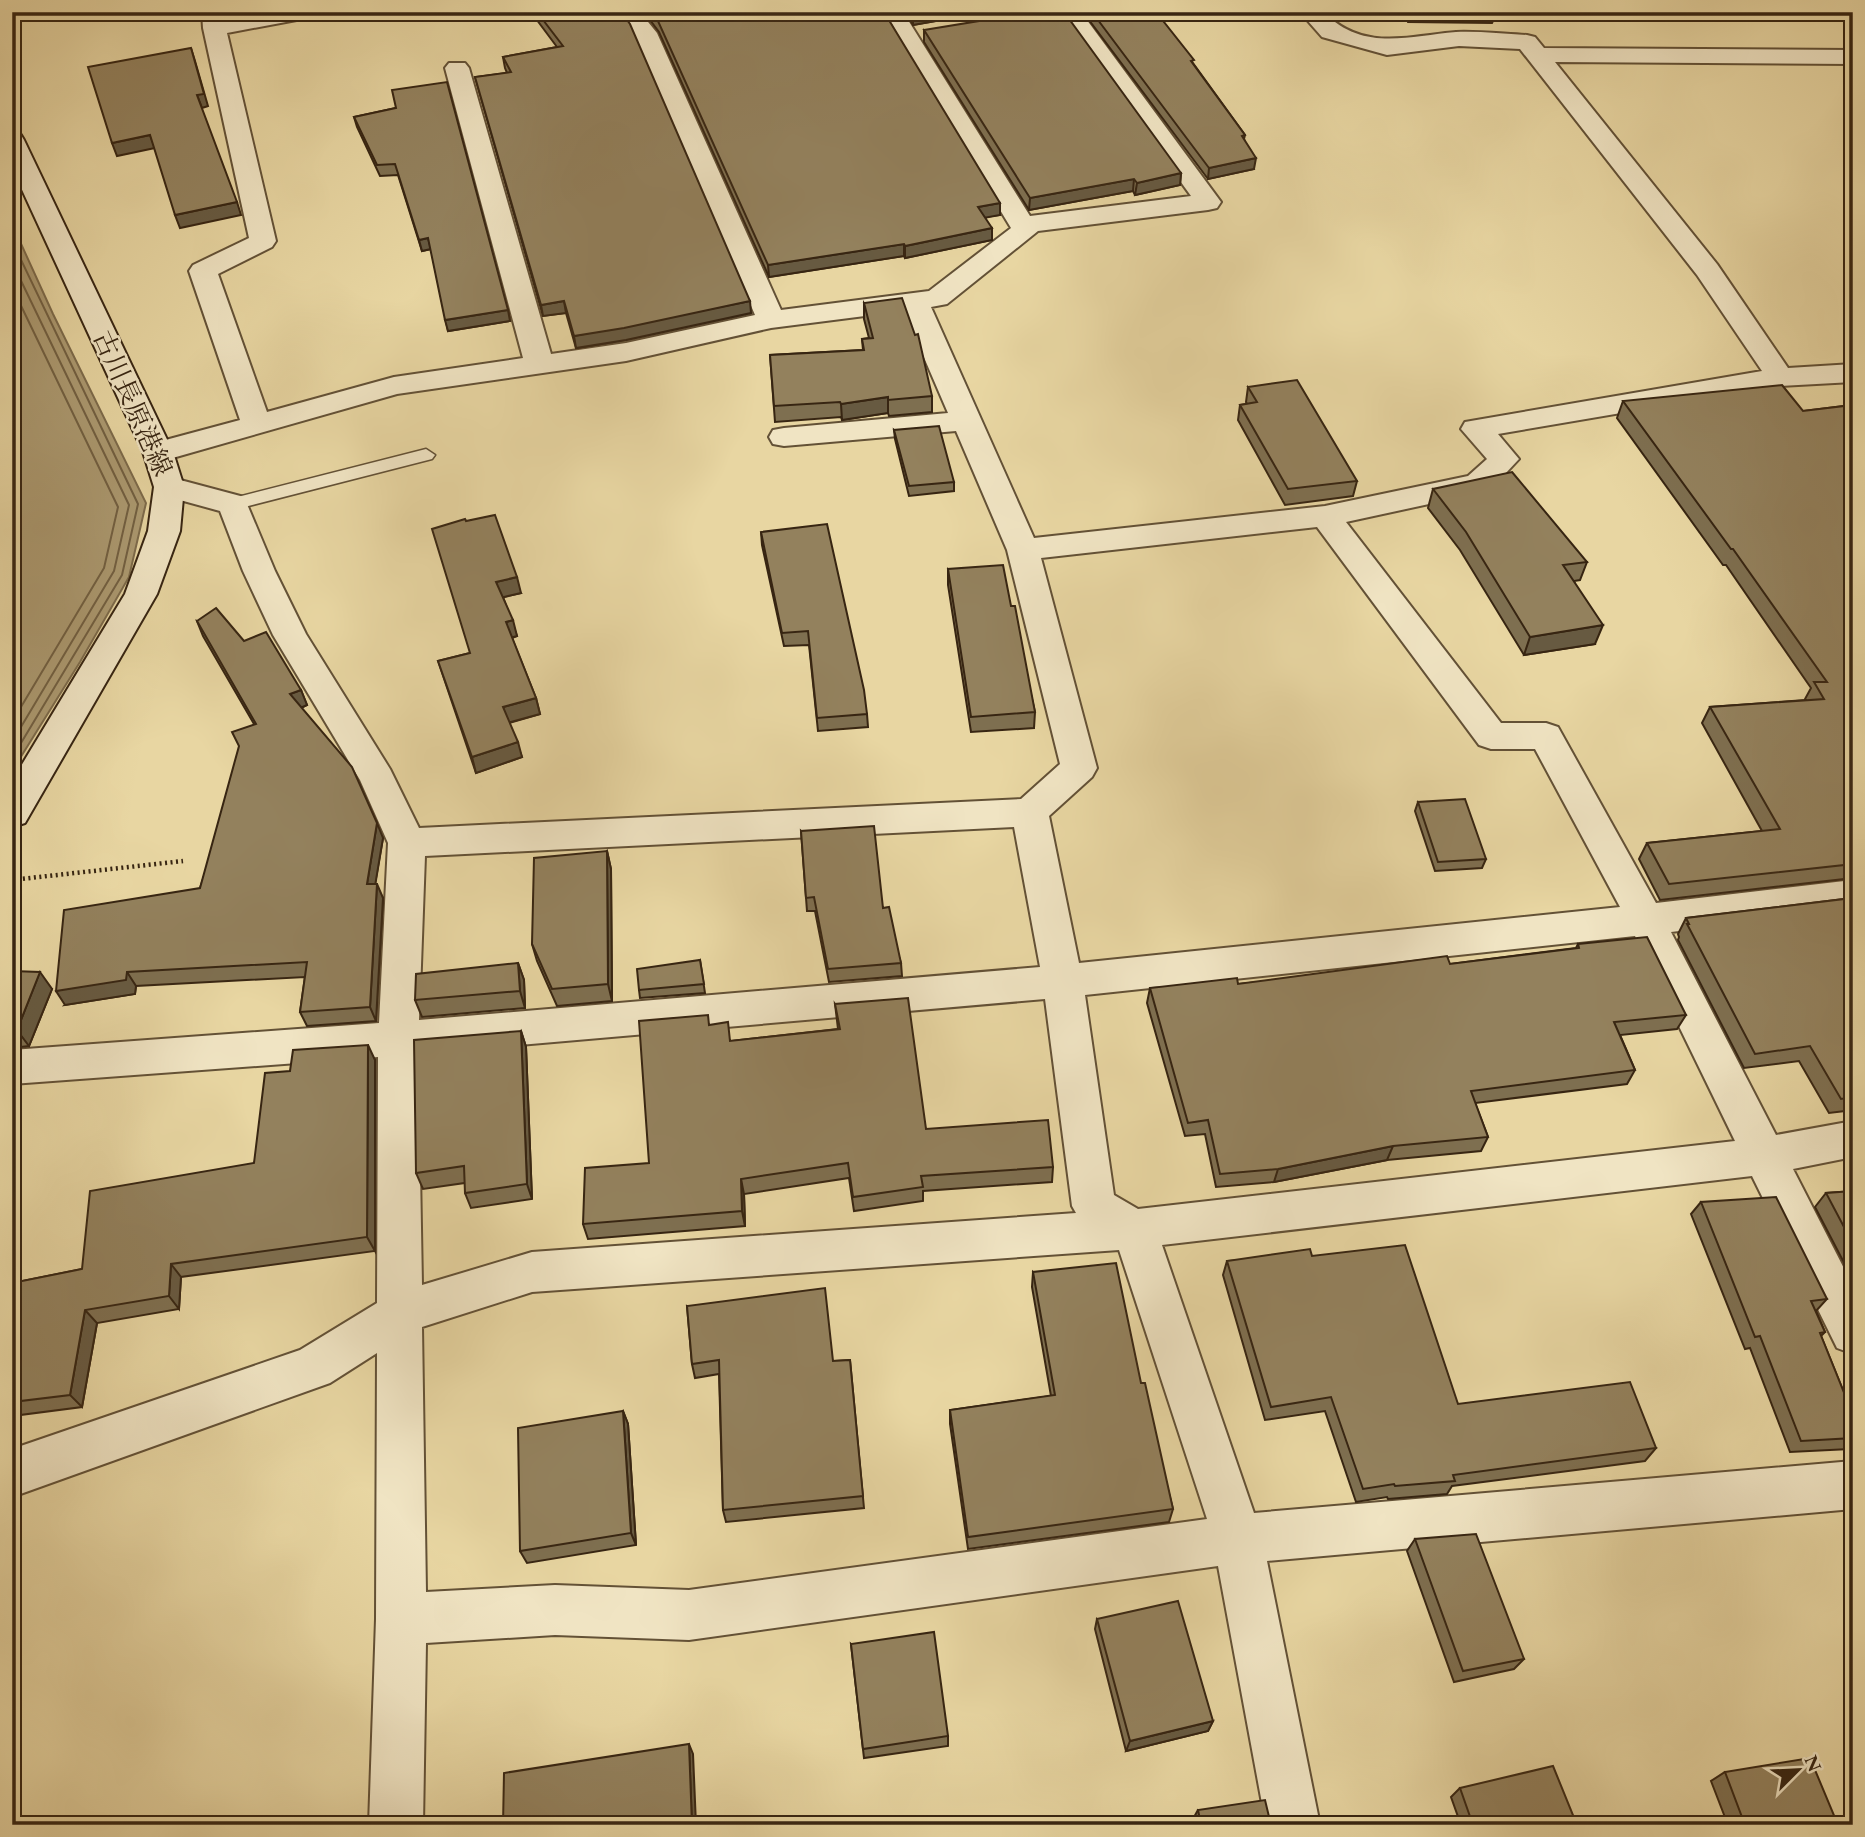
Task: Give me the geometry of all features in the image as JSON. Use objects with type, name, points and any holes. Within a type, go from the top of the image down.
[{"type":"street","points":[[257,425],[203,271],[263,241],[214,20],[302,12]]},
{"type":"street","points":[[628,12],[645,33],[771,320]]},
{"type":"street","points":[[158,452],[394,386],[626,352],[771,320],[937,298],[1025,230],[891,12]]},
{"type":"street","points":[[1022,225],[1208,202],[1069,12]]},
{"type":"street","points":[[1311,12],[1330,32],[1387,48],[1459,38],[1527,41],[1706,270],[1780,377]]},
{"type":"street","points":[[905,36],[931,32]]},
{"type":"street","points":[[1538,55],[1853,57]]},
{"type":"street","points":[[457,68],[539,364]]},
{"type":"street","name":"古川長原港線","points":[[12,140],[158,452],[169,487],[164,531],[141,594],[12,813]]},
{"type":"street","points":[[407,843],[1030,812],[1079,768],[1023,550],[914,301]]},
{"type":"street","points":[[1023,550],[1325,516],[1478,484],[1504,459],[1476,429],[1780,377],[1853,373]]},
{"type":"street","points":[[784,437],[967,421]]},
{"type":"street","points":[[169,487],[233,504],[259,571],[290,635],[377,778],[407,843],[398,1041],[401,1619],[396,1825]]},
{"type":"street","points":[[1325,516],[1491,736],[1546,736],[1647,920],[1853,1333]]},
{"type":"street","points":[[1030,812],[1063,983],[1094,1206],[1134,1229],[1238,1539],[1293,1825]]},
{"type":"street","points":[[12,1067],[398,1041],[751,1008],[1063,983],[1853,895]]},
{"type":"street","points":[[12,1473],[314,1367],[400,1313],[532,1272],[1134,1229],[1765,1156],[1853,1139]]},
{"type":"street","points":[[401,1619],[555,1610],[689,1615],[1238,1539],[1853,1485]]},
{"type":"lane","points":[[233,504],[426,456]]},
{"type":"path","points":[[12,880],[183,860]]},
{"type":"water","points":[[12,224],[146,503],[129,577],[12,771]]},
{"type":"building","points":[[537,12],[621,12],[630,24],[750,301],[574,336],[564,301],[541,305],[475,77],[511,72],[503,57],[563,46]]},
{"type":"building","points":[[651,12],[884,12],[1000,203],[978,207],[992,228],[905,246],[904,244],[768,265],[658,21]]},
{"type":"building","points":[[1034,12],[1064,12],[1181,173],[1137,183],[1134,179],[1030,198],[924,30]]},
{"type":"building","points":[[1092,12],[1156,12],[1194,60],[1191,61],[1245,135],[1242,136],[1256,158],[1209,168]]},
{"type":"building","points":[[191,48],[204,94],[197,95],[237,202],[175,215],[150,135],[112,143],[88,67]]},
{"type":"building","points":[[447,82],[508,310],[445,320],[428,238],[419,240],[395,164],[377,165],[354,117],[396,108],[392,90]]},
{"type":"building","points":[[902,298],[915,335],[918,334],[932,396],[888,400],[888,397],[841,404],[774,406],[770,355],[864,350],[862,339],[873,338],[864,303]]},
{"type":"building","points":[[1297,380],[1357,481],[1288,489],[1240,405],[1257,402],[1248,387]]},
{"type":"building","points":[[1782,385],[1803,411],[1853,405],[1853,864],[1669,884],[1647,843],[1780,829],[1710,707],[1824,699],[1814,682],[1827,682],[1623,401]]},
{"type":"building","points":[[939,426],[954,482],[909,486],[894,430]]},
{"type":"building","points":[[1512,472],[1587,562],[1563,565],[1603,625],[1530,637],[1466,532],[1433,489]]},
{"type":"building","points":[[495,515],[517,577],[496,582],[513,620],[506,622],[536,698],[503,707],[518,742],[472,757],[438,661],[470,653],[432,529],[465,519],[466,521]]},
{"type":"building","points":[[827,524],[867,714],[817,718],[808,631],[782,633],[761,532]]},
{"type":"building","points":[[1003,565],[1011,606],[1015,606],[1035,712],[971,717],[948,569]]},
{"type":"building","points":[[216,608],[244,641],[266,632],[301,690],[290,694],[352,767],[377,823],[367,884],[377,884],[370,1007],[300,1012],[307,962],[127,972],[126,980],[56,991],[64,910],[200,888],[239,746],[232,732],[256,724],[197,621]]},
{"type":"building","points":[[1465,799],[1486,859],[1438,862],[1418,802]]},
{"type":"building","points":[[874,826],[883,908],[889,907],[901,963],[828,969],[814,897],[806,898],[801,831]]},
{"type":"building","points":[[607,851],[608,984],[552,989],[532,944],[534,858]]},
{"type":"building","points":[[1853,898],[1853,953],[1845,954],[1853,967],[1853,1097],[1841,1099],[1810,1046],[1755,1054],[1686,918]]},
{"type":"building","points":[[1647,937],[1686,1015],[1614,1022],[1635,1070],[1471,1091],[1488,1137],[1393,1146],[1278,1169],[1220,1174],[1208,1120],[1188,1123],[1150,988],[1237,978],[1238,984],[1447,956],[1450,964],[1579,948],[1578,944]]},
{"type":"building","points":[[700,960],[704,984],[639,990],[637,969]]},
{"type":"building","points":[[518,963],[520,991],[415,1000],[416,974]]},
{"type":"building","points":[[12,971],[40,972],[17,1030],[12,1030]]},
{"type":"building","points":[[908,998],[926,1129],[1048,1120],[1053,1167],[921,1176],[923,1187],[853,1197],[848,1163],[741,1179],[742,1211],[583,1224],[585,1168],[649,1163],[639,1021],[708,1015],[709,1025],[728,1022],[730,1041],[840,1029],[835,1004]]},
{"type":"building","points":[[521,1031],[527,1184],[465,1193],[464,1166],[416,1173],[414,1040]]},
{"type":"building","points":[[368,1045],[367,1237],[171,1264],[169,1296],[85,1310],[70,1395],[12,1402],[12,1283],[82,1269],[90,1191],[254,1163],[265,1073],[290,1071],[293,1050]]},
{"type":"building","points":[[1853,1191],[1853,1244],[1826,1193]]},
{"type":"building","points":[[1776,1197],[1827,1299],[1811,1301],[1825,1332],[1820,1333],[1853,1415],[1853,1438],[1801,1441],[1760,1336],[1755,1337],[1701,1202]]},
{"type":"building","points":[[1405,1245],[1458,1404],[1630,1382],[1656,1448],[1453,1475],[1455,1481],[1394,1484],[1363,1489],[1331,1397],[1271,1407],[1227,1261],[1310,1249],[1312,1256]]},
{"type":"building","points":[[1116,1263],[1141,1383],[1145,1383],[1173,1509],[968,1537],[950,1410],[1055,1395],[1033,1272]]},
{"type":"building","points":[[825,1288],[833,1361],[850,1360],[863,1496],[723,1510],[719,1360],[692,1364],[687,1306]]},
{"type":"building","points":[[623,1411],[631,1533],[520,1551],[518,1428]]},
{"type":"building","points":[[1476,1534],[1524,1659],[1463,1671],[1415,1539]]},
{"type":"building","points":[[1178,1601],[1213,1721],[1130,1741],[1097,1619]]},
{"type":"building","points":[[934,1632],[948,1736],[863,1749],[851,1644]]},
{"type":"building","points":[[689,1744],[692,1825],[503,1825],[504,1773]]},
{"type":"building","points":[[1810,1758],[1838,1825],[1745,1825],[1725,1772]]},
{"type":"building","points":[[1553,1766],[1577,1825],[1473,1825],[1460,1788]]},
{"type":"building","points":[[1265,1800],[1271,1825],[1201,1825],[1198,1810]]}]
